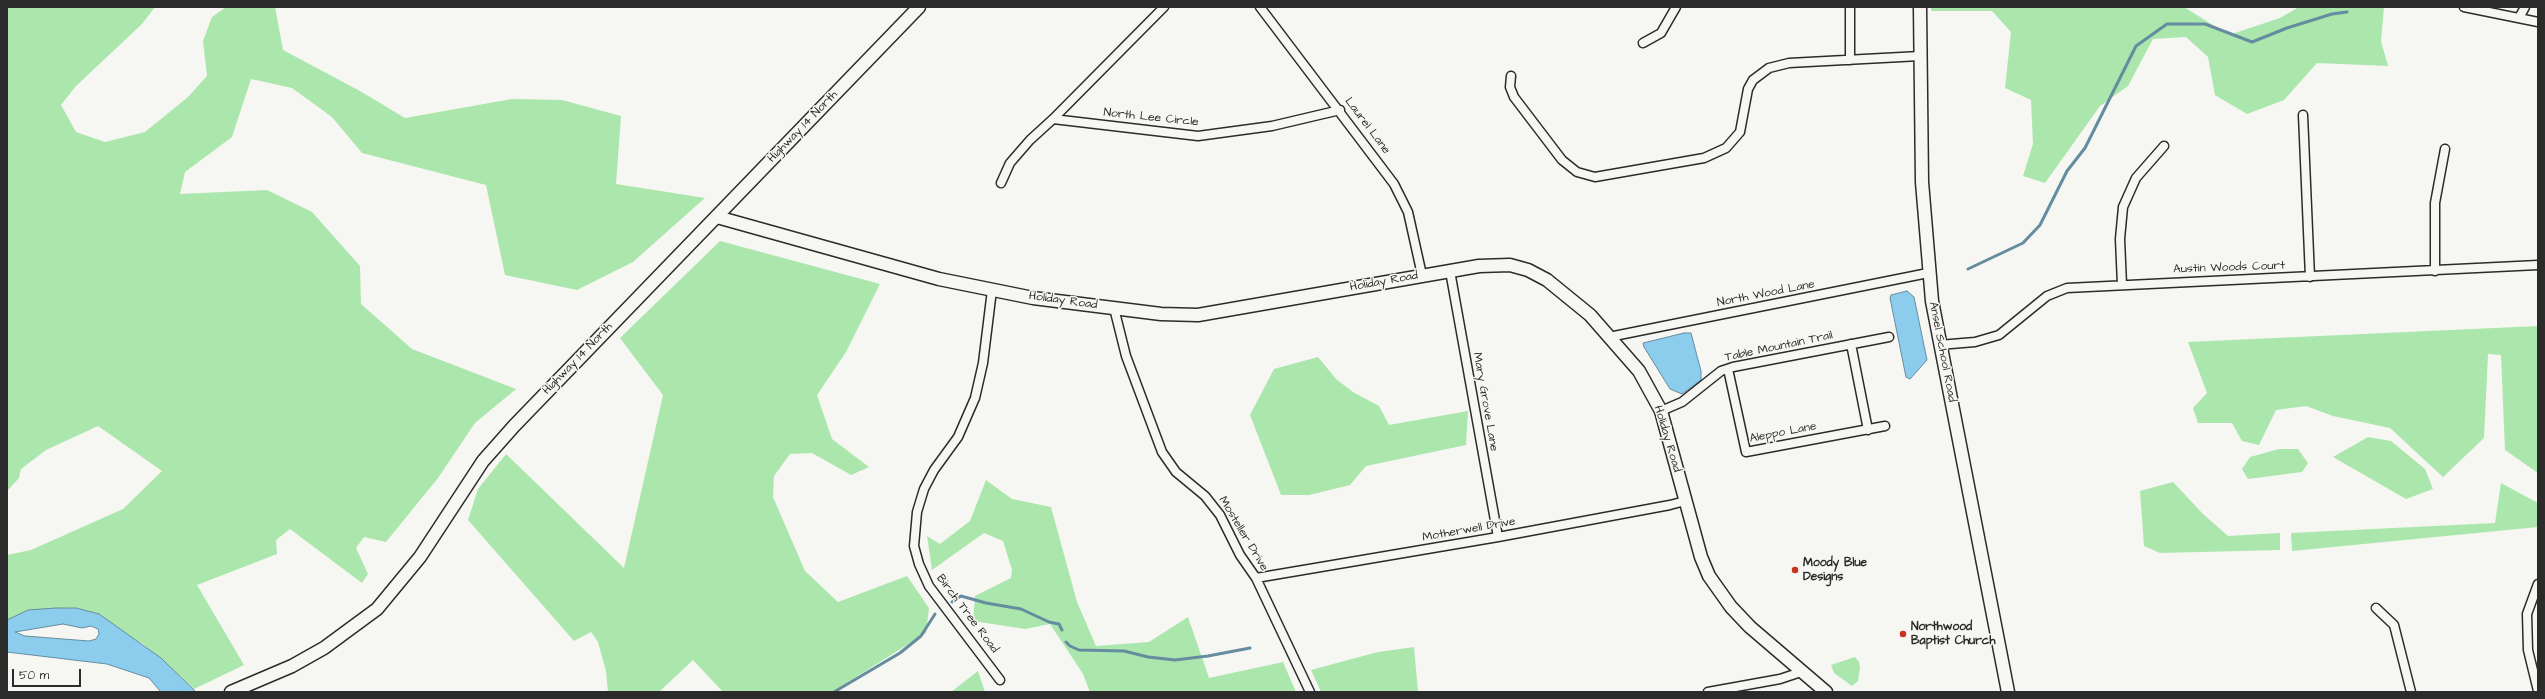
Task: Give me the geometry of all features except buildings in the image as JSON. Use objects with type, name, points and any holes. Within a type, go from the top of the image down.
[{"type":"street","name":"Highway 14 North","points":[[231,692],[245,689],[292,666],[324,648],[377,609],[420,557],[473,475],[495,447],[919,7]]},
{"type":"street","points":[[1001,184],[1005,171],[1010,163],[1030,140],[1053,119],[1164,7]]},
{"type":"street","name":"Laurel Lane","points":[[1260,7],[1340,110],[1381,165],[1401,195],[1413,230],[1422,275]]},
{"type":"street","points":[[1643,43],[1661,33],[1676,7]]},
{"type":"street","points":[[1850,7],[1850,60]]},
{"type":"street","name":"Ansel School Road","points":[[1920,7],[1922,182],[1928,273],[1939,345],[2008,692]]},
{"type":"street","points":[[2464,7],[2538,22]]},
{"type":"street","points":[[2519,18],[2525,7]]},
{"type":"street","points":[[1511,76],[1510,87],[1514,97],[1562,160],[1577,172],[1595,176],[1704,158],[1718,152],[1737,137],[1742,122],[1748,89],[1760,73],[1769,68],[1789,63],[1920,56]]},
{"type":"street","name":"North Lee Circle","points":[[1053,119],[1198,136],[1272,126],[1340,110]]},
{"type":"street","points":[[2303,115],[2310,277]]},
{"type":"street","points":[[2122,285],[2120,239],[2123,206],[2136,178],[2164,146]]},
{"type":"street","points":[[2435,271],[2435,203],[2445,149]]},
{"type":"street","name":"Holiday Road","points":[[717,217],[903,271],[992,290],[1162,314],[1198,314],[1422,275],[1499,264],[1528,270],[1568,296],[1590,315],[1639,371],[1660,411],[1701,557],[1718,590],[1750,627],[1826,692]]},
{"type":"street","name":"Austin Woods Court","points":[[1939,345],[1975,342],[1999,335],[2043,299],[2056,291],[2122,285],[2538,265]]},
{"type":"street","name":"Mary Grove Lane","points":[[1450,271],[1498,537]]},
{"type":"street","name":"North Wood Lane","points":[[1609,337],[1928,273]]},
{"type":"street","name":"Birch Tree Road","points":[[992,290],[983,363],[975,398],[958,437],[934,470],[924,488],[917,512],[914,546],[919,564],[929,586],[1000,680]]},
{"type":"street","name":"Mosteller Drive","points":[[1114,308],[1126,356],[1162,452],[1176,472],[1212,504],[1240,555],[1256,578],[1310,692]]},
{"type":"street","name":"Table Mountain Trail","points":[[1660,411],[1682,402],[1698,392],[1711,378],[1728,369],[1890,337]]},
{"type":"street","points":[[1851,344],[1868,430]]},
{"type":"street","name":"Aleppo Lane","points":[[1728,369],[1746,452],[1885,426]]},
{"type":"street","name":"Motherwell Drive","points":[[1256,578],[1498,537],[1662,507],[1685,501]]},
{"type":"street","points":[[2538,584],[2527,614],[2528,650],[2538,691]]},
{"type":"street","points":[[2376,608],[2394,625],[2411,692]]},
{"type":"street","points":[[1708,692],[1780,679],[1801,672]]},
{"type":"green space","points":[[7,7],[155,7],[142,24],[76,86],[61,105],[76,132],[105,142],[145,132],[188,97],[207,76],[203,41],[212,17],[226,7],[275,7],[283,50],[360,91],[405,118],[512,99],[562,100],[621,116],[616,184],[705,198],[633,262],[577,290],[505,275],[486,185],[362,153],[332,117],[292,88],[251,79],[232,137],[185,172],[180,194],[267,190],[312,212],[360,266],[361,304],[412,349],[516,389],[475,423],[438,478],[386,542],[364,537],[356,548],[368,574],[362,583],[290,529],[276,540],[277,554],[197,585],[244,665],[194,689],[143,644],[77,608],[28,610],[7,620],[7,555],[31,550],[123,509],[162,471],[98,426],[46,450],[21,469],[19,478],[7,491]]},
{"type":"green space","points":[[1931,7],[2184,7],[2229,35],[2280,18],[2299,7],[2384,7],[2381,41],[2388,66],[2317,63],[2284,100],[2247,114],[2215,95],[2208,57],[2186,37],[2153,39],[2128,86],[2100,106],[2045,183],[2023,176],[2033,144],[2031,100],[2005,88],[2011,32],[1992,11],[1931,11]]},
{"type":"green space","points":[[720,241],[880,284],[846,352],[817,395],[832,439],[869,467],[851,475],[812,453],[790,454],[774,476],[773,497],[805,571],[838,602],[907,576],[929,608],[926,633],[832,692],[723,692],[693,660],[659,692],[608,692],[606,671],[598,642],[591,632],[574,641],[468,520],[478,489],[506,454],[624,568],[663,395],[620,338]]},
{"type":"green space","points":[[2538,326],[2538,473],[2505,450],[2501,355],[2488,354],[2484,438],[2443,477],[2390,428],[2333,416],[2306,406],[2276,410],[2259,445],[2242,441],[2232,423],[2198,423],[2193,408],[2207,393],[2188,342]]},
{"type":"green space","points":[[1318,357],[1336,379],[1353,392],[1379,406],[1389,425],[1468,411],[1466,445],[1366,466],[1350,485],[1309,495],[1281,495],[1250,415],[1274,369]]},
{"type":"green space","points":[[2368,437],[2391,441],[2425,469],[2433,489],[2406,499],[2333,457]]},
{"type":"green space","points":[[2279,449],[2298,449],[2308,463],[2302,472],[2248,479],[2242,469],[2250,457]]},
{"type":"green space","points":[[986,480],[1012,499],[1051,507],[1077,602],[1096,646],[1149,642],[1188,617],[1209,678],[1283,662],[1296,692],[1090,692],[1083,674],[1050,624],[1025,629],[973,621],[975,596],[1011,578],[1012,570],[1003,541],[984,533],[932,570],[927,536],[940,544],[970,521]]},
{"type":"green space","points":[[2173,482],[2203,514],[2228,536],[2280,533],[2280,550],[2160,553],[2144,546],[2140,491]]},
{"type":"green space","points":[[2501,483],[2538,503],[2538,527],[2292,551],[2291,533],[2495,523]]},
{"type":"green space","points":[[1414,647],[1418,692],[1321,692],[1311,670],[1378,652]]},
{"type":"green space","points":[[1855,657],[1859,662],[1860,667],[1858,681],[1852,686],[1834,673],[1831,665]]},
{"type":"green space","points":[[978,671],[985,692],[951,692]]},
{"type":"water","points":[[1907,291],[1914,297],[1927,360],[1910,379],[1906,377],[1890,298],[1891,295]]},
{"type":"water","points":[[1684,333],[1691,333],[1701,371],[1701,380],[1682,394],[1670,389],[1643,343]]},
{"type":"water","points":[[76,608],[99,614],[161,658],[196,692],[161,692],[149,678],[107,664],[7,652],[7,620],[28,610]],"holes":[[[63,624],[82,628],[91,626],[98,629],[99,634],[96,639],[89,641],[25,636],[15,632]]]},
{"type":"waterway","points":[[1968,269],[2023,243],[2040,225],[2067,171],[2085,148],[2136,46],[2167,24],[2205,24],[2252,42],[2287,28],[2332,14],[2347,12]]},
{"type":"waterway","points":[[952,602],[961,596],[986,603],[1021,609],[1049,622],[1059,624],[1062,630]]},
{"type":"waterway","points":[[834,692],[900,653],[921,636],[935,614]]},
{"type":"waterway","points":[[1066,642],[1070,646],[1079,650],[1124,651],[1148,657],[1175,660],[1208,656],[1250,648]]},
{"type":"place","name":"Moody Blue Designs","points":[[1795,570]]},
{"type":"place","name":"Northwood Baptist Church","points":[[1903,634]]}]
